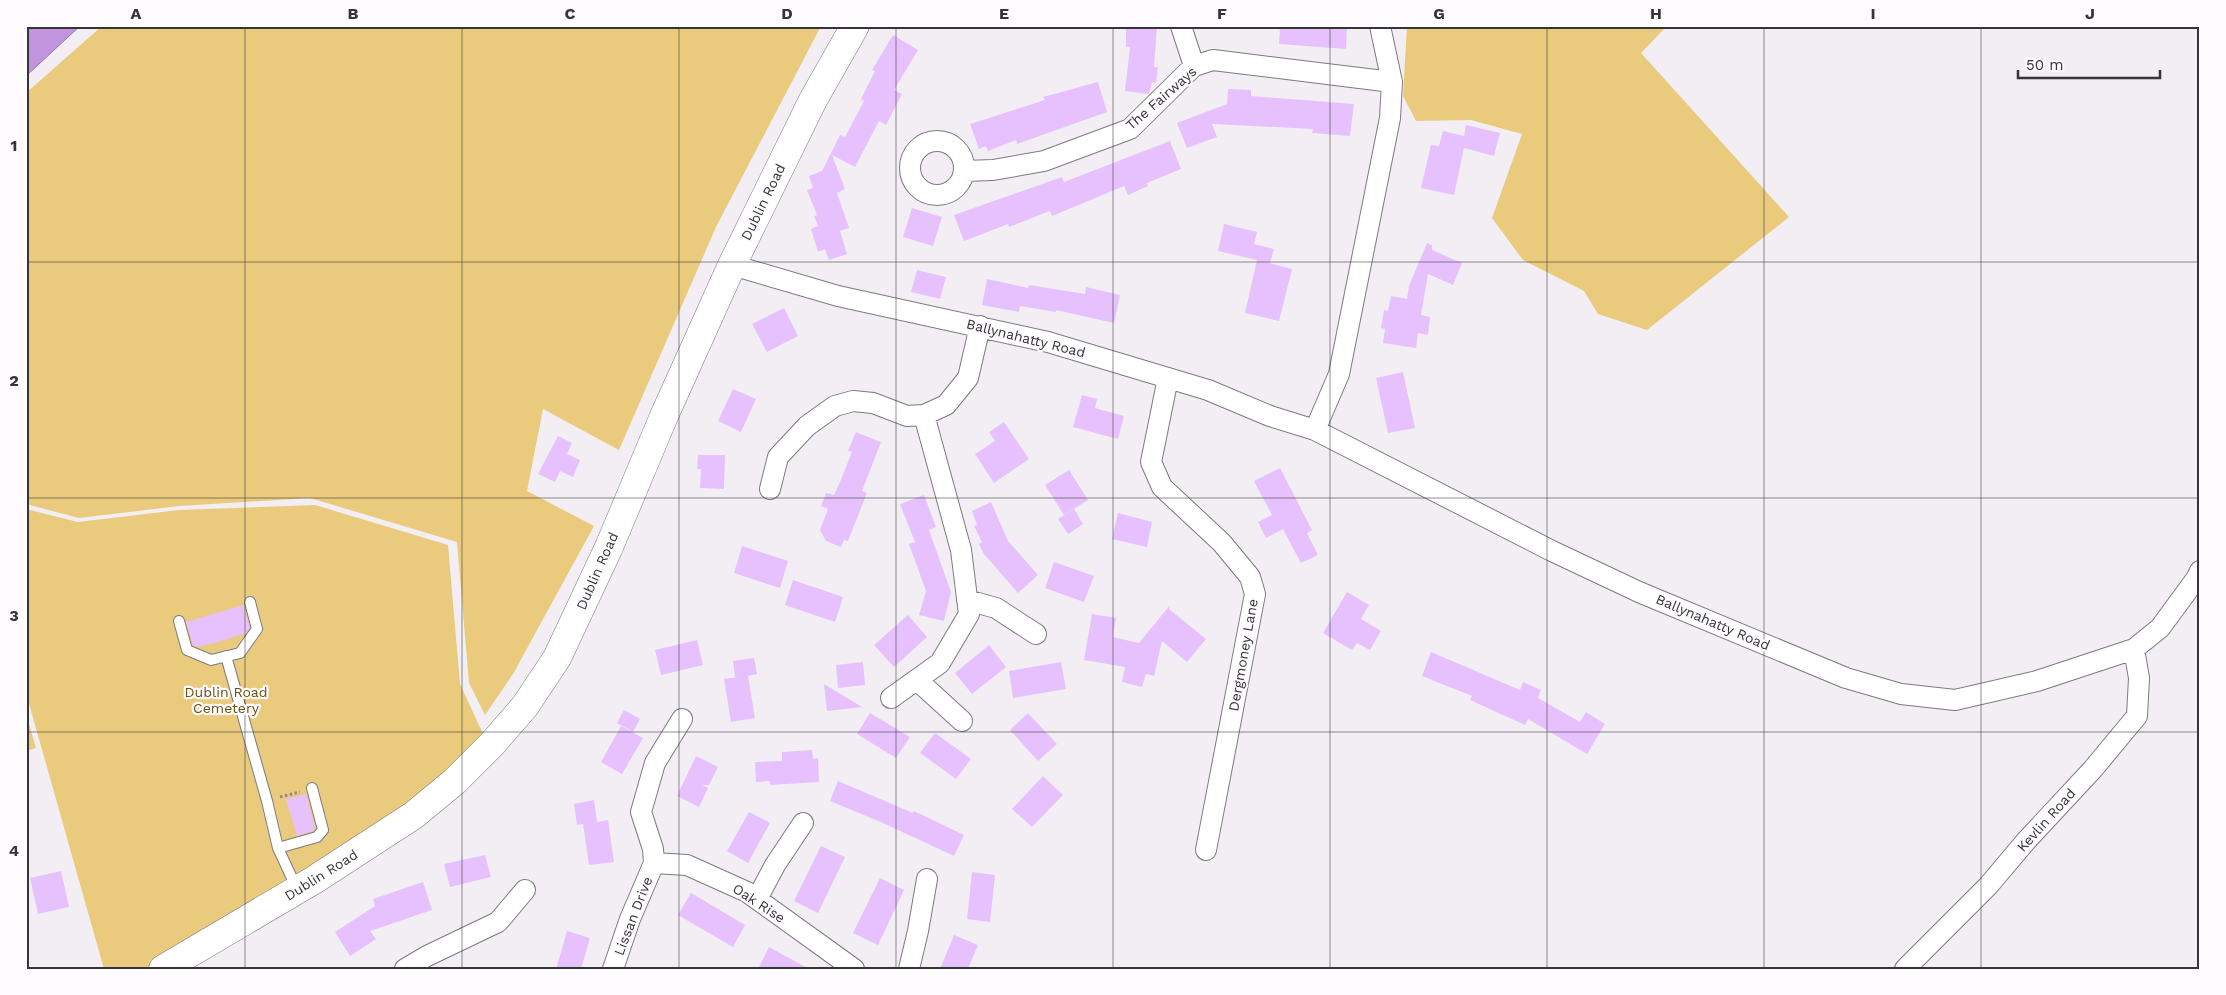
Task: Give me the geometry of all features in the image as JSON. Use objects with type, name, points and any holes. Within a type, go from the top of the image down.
[{"type":"street","name":"Dublin Road","points":[[163,969],[297,890],[414,815],[455,782],[493,743],[525,706],[557,658],[609,547],[664,416],[732,265],[813,100],[855,26]]},
{"type":"street","points":[[1181,26],[1194,66]]},
{"type":"street","points":[[1315,430],[1339,374],[1390,118],[1392,82],[1380,26]]},
{"type":"street","name":"The Fairways","points":[[964,171],[993,170],[1044,161],[1130,129],[1194,66],[1213,60],[1392,82]]},
{"type":"street","name":"Ballynahatty Road","points":[[732,265],[838,296],[1048,342],[1208,390],[1270,416],[1315,430],[1552,551],[1639,592],[1846,678],[1901,694],[1955,700],[2037,681],[2134,649]]},
{"type":"street","points":[[770,489],[778,457],[807,426],[835,406],[853,401],[873,403],[907,416],[924,415],[946,405],[968,378],[980,326]]},
{"type":"street","name":"Dergmoney Lane","points":[[1168,378],[1151,462],[1162,487],[1222,543],[1250,577],[1255,594],[1206,850]]},
{"type":"street","points":[[891,698],[940,663],[969,614],[961,550],[924,415]]},
{"type":"street","points":[[2134,649],[2160,628],[2200,571]]},
{"type":"street","points":[[967,600],[996,608],[1036,634]]},
{"type":"street","name":"Kevlin Road","points":[[1905,969],[1988,886],[2026,841],[2093,769],[2137,716],[2139,678],[2134,649]]},
{"type":"street","points":[[917,680],[962,721]]},
{"type":"street","points":[[654,863],[653,849],[641,812],[655,763],[682,719]]},
{"type":"street","points":[[757,899],[775,865],[803,823]]},
{"type":"street","name":"Oak Rise","points":[[654,863],[687,865],[747,892],[854,969]]},
{"type":"street","name":"Lissan Drive","points":[[613,969],[630,919],[654,863]]},
{"type":"street","points":[[909,969],[918,932],[927,879]]},
{"type":"street","points":[[404,969],[498,922],[525,890]]},
{"type":"lane","points":[[179,621],[187,650],[211,660],[226,656],[240,652],[257,630],[250,602]]},
{"type":"lane","points":[[226,656],[267,801],[278,848],[297,890]]},
{"type":"lane","points":[[278,848],[317,837],[323,830],[312,788]]},
{"type":"path","points":[[267,801],[312,788]]},
{"type":"green space","points":[[102,26],[821,26],[716,227],[619,450],[543,409],[527,491],[594,526],[513,674],[485,715],[469,683],[457,542],[310,498],[179,506],[79,518],[26,504],[26,93]]},
{"type":"green space","points":[[1407,26],[1667,26],[1641,53],[1789,217],[1647,330],[1598,314],[1584,291],[1523,260],[1492,218],[1522,134],[1471,120],[1416,121],[1403,96]]},
{"type":"green space","name":"Dublin Road Cemetery","points":[[315,505],[448,545],[460,684],[484,736],[407,807],[152,969],[104,969],[26,693],[26,509],[78,522],[179,510]]},
{"type":"green space","points":[[26,714],[36,748],[26,751]]},
{"type":"shaded area","points":[[26,26],[80,26],[26,76]]},
{"type":"building","points":[[1126,26],[1157,26],[1154,67],[1158,67],[1156,83],[1152,82],[1149,94],[1125,91],[1130,47],[1126,47]]},
{"type":"building","points":[[1280,26],[1347,26],[1346,49],[1279,44]]},
{"type":"building","points":[[893,35],[918,50],[894,90],[902,94],[886,125],[879,121],[855,167],[832,155],[845,189],[837,193],[849,228],[840,231],[847,254],[829,260],[825,249],[818,252],[811,229],[818,226],[814,216],[817,215],[807,190],[813,188],[809,176],[822,171],[840,135],[845,137],[864,101],[861,99],[875,71],[872,70]]},
{"type":"building","points":[[1098,82],[1107,112],[1017,144],[1016,140],[988,151],[986,146],[979,149],[970,124],[1045,100],[1043,97]]},
{"type":"building","points":[[1228,89],[1251,90],[1251,96],[1354,104],[1350,136],[1312,133],[1313,129],[1212,124],[1217,137],[1187,148],[1177,123],[1227,104]]},
{"type":"building","points":[[1466,125],[1500,133],[1494,156],[1464,148],[1454,195],[1421,188],[1431,145],[1439,146],[1443,131],[1464,136]]},
{"type":"building","points":[[1170,141],[1181,169],[1147,183],[1148,186],[1128,195],[1124,186],[1052,216],[1050,211],[1009,227],[1008,224],[964,241],[954,215],[1062,177],[1064,182]]},
{"type":"building","points":[[912,208],[942,217],[933,246],[903,237]]},
{"type":"building","points":[[1224,224],[1257,232],[1254,244],[1274,249],[1270,263],[1218,251]]},
{"type":"building","points":[[1427,243],[1432,245],[1432,250],[1462,263],[1453,285],[1428,274],[1421,315],[1430,317],[1428,335],[1418,333],[1416,348],[1383,343],[1385,329],[1381,328],[1384,310],[1388,311],[1391,296],[1407,299],[1409,286]]},
{"type":"building","points":[[1257,260],[1292,269],[1279,321],[1245,313]]},
{"type":"building","points":[[917,270],[946,277],[940,299],[911,292]]},
{"type":"building","points":[[987,279],[1028,288],[1029,285],[1085,294],[1086,287],[1120,295],[1114,323],[1056,310],[1056,312],[1020,306],[1019,312],[982,305]]},
{"type":"building","points":[[784,308],[798,336],[767,352],[752,324]]},
{"type":"building","points":[[1403,372],[1415,428],[1388,433],[1376,378]]},
{"type":"building","points":[[733,389],[756,399],[741,432],[718,421]]},
{"type":"building","points":[[1082,395],[1097,399],[1095,408],[1124,416],[1118,439],[1073,427]]},
{"type":"building","points":[[1004,422],[1029,459],[994,483],[975,454],[995,441],[989,432]]},
{"type":"building","points":[[856,432],[881,442],[862,491],[867,493],[848,541],[844,540],[841,547],[826,541],[820,530],[828,509],[821,506],[826,493],[834,495],[852,452],[848,451]]},
{"type":"building","points":[[558,436],[572,443],[567,454],[580,460],[573,477],[560,471],[555,482],[538,474]]},
{"type":"building","points":[[698,455],[725,455],[724,489],[700,488],[701,469],[697,469]]},
{"type":"building","points":[[1280,468],[1312,530],[1307,533],[1318,555],[1301,563],[1283,529],[1266,538],[1258,522],[1272,515],[1254,481]]},
{"type":"building","points":[[1069,470],[1088,500],[1064,515],[1045,485]]},
{"type":"building","points":[[924,495],[936,527],[929,530],[951,592],[944,621],[919,615],[926,591],[909,544],[915,542],[900,504]]},
{"type":"building","points":[[991,502],[1008,541],[1038,575],[1018,593],[984,554],[979,544],[982,542],[974,526],[977,525],[972,511]]},
{"type":"building","points":[[1074,509],[1083,524],[1068,534],[1058,519]]},
{"type":"building","points":[[1118,513],[1152,522],[1147,547],[1112,539]]},
{"type":"building","points":[[742,546],[788,561],[780,588],[734,573]]},
{"type":"building","points":[[1054,562],[1094,576],[1084,602],[1045,588]]},
{"type":"building","points":[[793,580],[843,597],[835,622],[785,605]]},
{"type":"building","points":[[1347,592],[1369,605],[1361,619],[1381,631],[1370,650],[1357,643],[1352,650],[1323,633]]},
{"type":"building","points":[[243,605],[250,628],[246,633],[215,643],[197,647],[193,645],[186,622]]},
{"type":"building","points":[[1170,605],[1169,609],[1206,639],[1187,662],[1162,641],[1154,676],[1146,674],[1142,687],[1122,682],[1125,667],[1084,660],[1092,614],[1116,618],[1113,637],[1139,643]]},
{"type":"building","points":[[908,615],[927,637],[894,667],[874,645]]},
{"type":"building","points":[[697,640],[703,665],[661,675],[655,650]]},
{"type":"building","points":[[989,645],[1006,667],[972,694],[955,673]]},
{"type":"building","points":[[1431,652],[1520,690],[1523,682],[1541,690],[1538,698],[1580,722],[1586,712],[1605,724],[1587,754],[1528,719],[1525,725],[1470,700],[1472,696],[1422,676]]},
{"type":"building","points":[[754,658],[757,674],[748,676],[755,718],[731,722],[724,679],[739,677],[735,677],[733,661]]},
{"type":"building","points":[[863,662],[865,685],[838,688],[836,665]]},
{"type":"building","points":[[1061,662],[1066,689],[1013,698],[1009,671]]},
{"type":"building","points":[[824,684],[862,707],[827,711]]},
{"type":"building","points":[[624,710],[640,719],[633,732],[617,723]]},
{"type":"building","points":[[870,713],[910,737],[896,758],[857,734]]},
{"type":"building","points":[[1028,713],[1057,744],[1038,761],[1010,730]]},
{"type":"building","points":[[621,726],[643,738],[622,774],[601,762]]},
{"type":"building","points":[[935,733],[971,759],[956,779],[920,753]]},
{"type":"building","points":[[812,750],[813,759],[818,758],[819,782],[770,785],[770,781],[756,782],[755,762],[782,761],[782,752]]},
{"type":"building","points":[[696,756],[718,767],[709,785],[702,785],[708,788],[699,807],[677,796]]},
{"type":"building","points":[[1043,776],[1063,795],[1032,827],[1012,809]]},
{"type":"building","points":[[838,781],[913,813],[914,811],[964,835],[954,856],[830,801]]},
{"type":"building","points":[[306,794],[315,828],[313,831],[297,836],[286,799]]},
{"type":"building","points":[[594,800],[597,822],[608,820],[614,862],[589,865],[583,824],[577,825],[574,804]]},
{"type":"building","points":[[749,812],[770,823],[748,863],[727,851]]},
{"type":"building","points":[[821,846],[845,857],[818,913],[794,901]]},
{"type":"building","points":[[485,855],[491,877],[450,887],[444,864]]},
{"type":"building","points":[[61,871],[69,907],[38,914],[30,878]]},
{"type":"building","points":[[972,872],[995,875],[990,922],[967,919]]},
{"type":"building","points":[[880,878],[904,890],[878,945],[853,933]]},
{"type":"building","points":[[423,882],[432,910],[370,931],[376,939],[350,956],[335,932],[375,906],[373,899]]},
{"type":"building","points":[[691,893],[745,925],[733,947],[678,915]]},
{"type":"building","points":[[567,931],[590,938],[581,969],[556,969]]},
{"type":"building","points":[[954,935],[978,945],[968,969],[940,969]]},
{"type":"building","points":[[769,947],[809,969],[758,969]]}]
